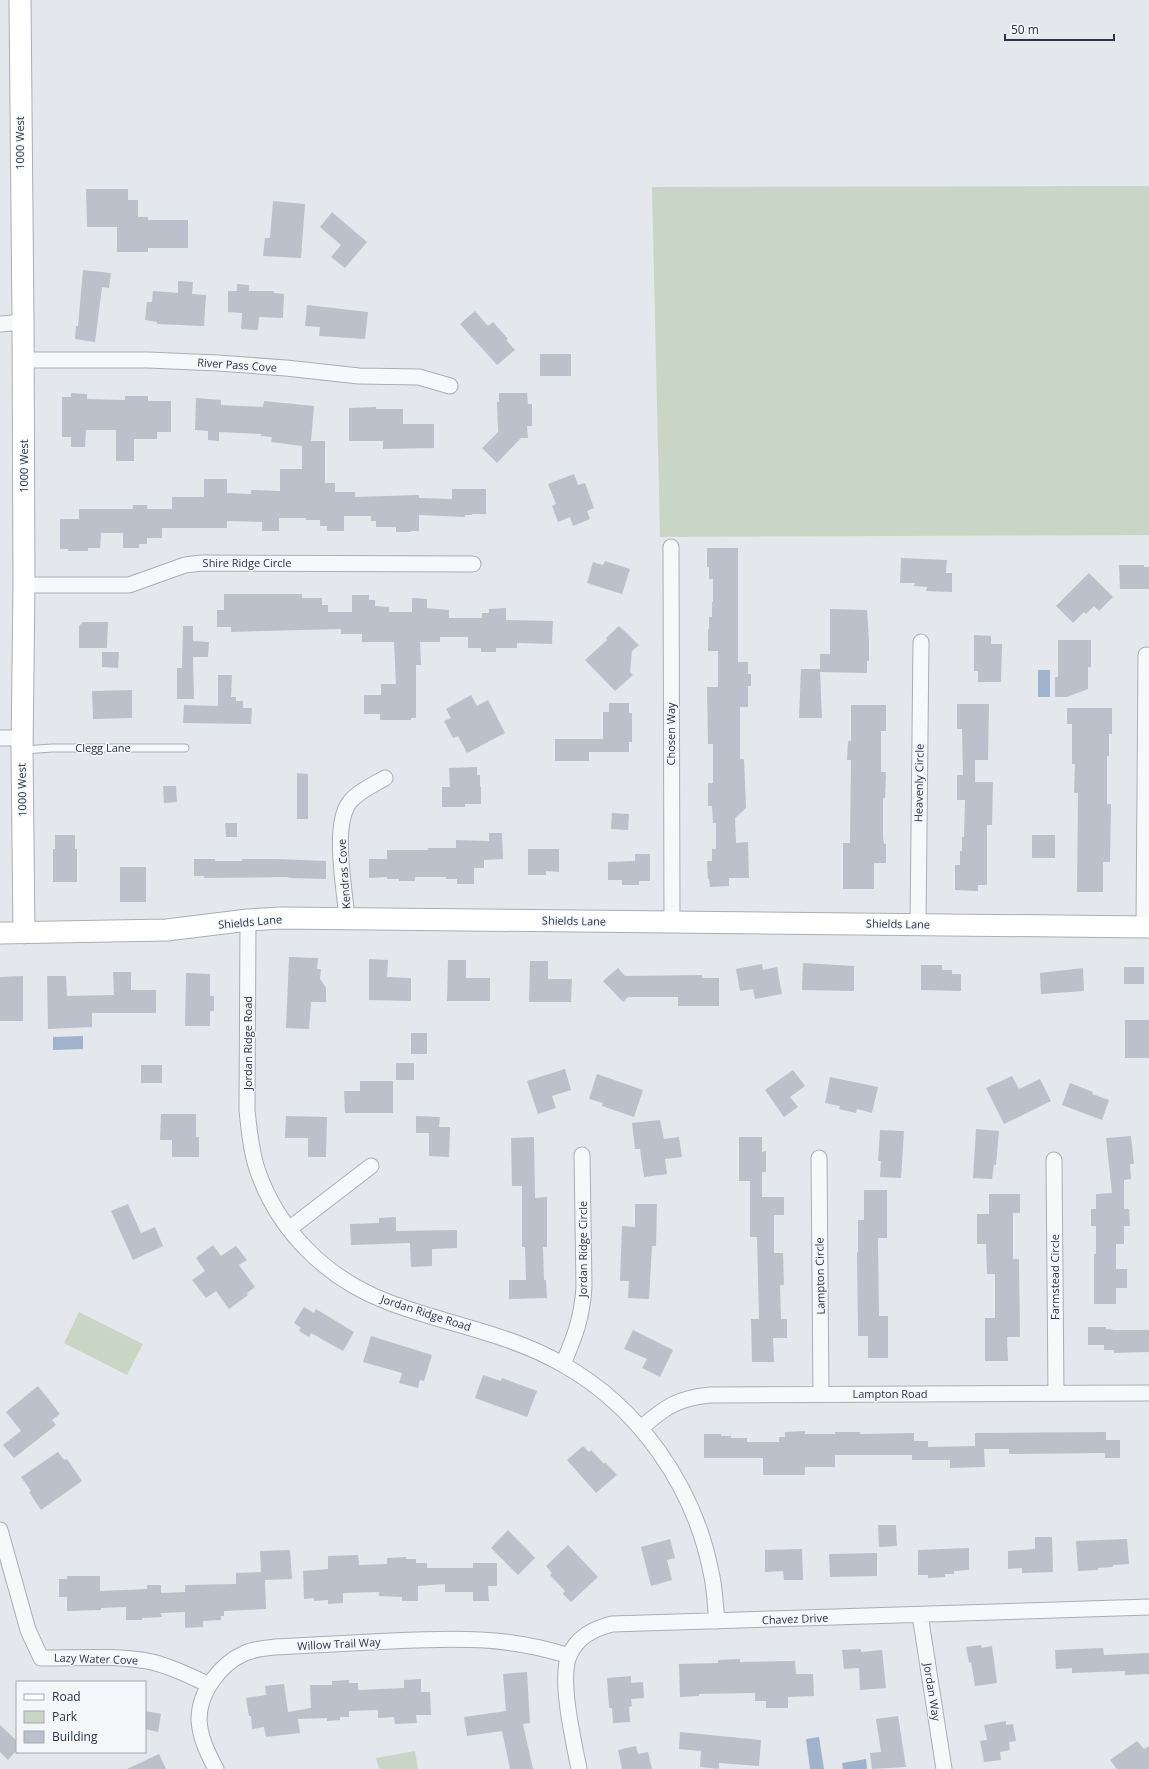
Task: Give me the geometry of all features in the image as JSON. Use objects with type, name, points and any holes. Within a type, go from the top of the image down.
[{"type":"main road","name":"1000 West","points":[[20,0],[23,322],[24,585],[22,744],[24,933]]},
{"type":"main road","name":"Shields Lane","points":[[0,933],[167,930],[248,920],[281,918],[1146,927]]},
{"type":"street","points":[[0,324],[23,322]]},
{"type":"street","name":"River Pass Cove","points":[[23,360],[148,360],[218,363],[286,368],[359,376],[419,377],[450,386]]},
{"type":"street","name":"Chosen Way","points":[[671,547],[672,922]]},
{"type":"street","name":"Shire Ridge Circle","points":[[24,585],[129,585],[193,563],[473,564]]},
{"type":"street","name":"Heavenly Circle","points":[[918,924],[921,642]]},
{"type":"street","points":[[1146,655],[1146,927]]},
{"type":"street","points":[[0,738],[22,744]]},
{"type":"street","name":"Kendras Cove","points":[[347,919],[341,849],[344,813],[350,802],[358,794],[385,778]]},
{"type":"street","name":"Jordan Ridge Road","points":[[248,920],[247,1110],[250,1139],[257,1168],[267,1195],[289,1229],[309,1253],[333,1273],[360,1289],[388,1302],[526,1346],[562,1364],[617,1404],[641,1428],[664,1459],[682,1488],[695,1517],[712,1573],[717,1621]]},
{"type":"street","name":"Jordan Ridge Circle","points":[[562,1364],[578,1327],[583,1308],[582,1155]]},
{"type":"street","name":"Lampton Circle","points":[[818,1158],[821,1394]]},
{"type":"street","name":"Farmstead Circle","points":[[1054,1160],[1056,1393]]},
{"type":"street","points":[[289,1229],[371,1166]]},
{"type":"street","name":"Lampton Road","points":[[641,1428],[661,1411],[676,1402],[693,1397],[710,1395],[1149,1393]]},
{"type":"street","name":"Lazy Water Cove","points":[[0,1530],[28,1630],[41,1658],[129,1659],[152,1662],[174,1669],[209,1685]]},
{"type":"street","name":"Chavez Drive","points":[[579,1769],[572,1738],[566,1667],[569,1656],[577,1642],[599,1627],[612,1624],[1149,1607]]},
{"type":"street","name":"Jordan Way","points":[[920,1614],[944,1769]]},
{"type":"street","name":"Willow Trail Way","points":[[216,1769],[203,1739],[199,1720],[202,1702],[209,1685],[219,1671],[231,1661],[245,1653],[260,1648],[456,1638],[518,1642],[546,1648],[569,1656]]},
{"type":"lane","name":"Clegg Lane","points":[[22,744],[52,748],[185,748]]},
{"type":"green space","points":[[1149,186],[1149,535],[660,537],[652,187]]},
{"type":"green space","points":[[79,1312],[143,1344],[127,1375],[64,1343]]},
{"type":"green space","points":[[415,1751],[418,1769],[379,1769],[376,1758]]},
{"type":"water","points":[[1038,670],[1050,670],[1050,697],[1038,697]]},
{"type":"water","points":[[83,1036],[83,1049],[53,1050],[53,1037]]},
{"type":"water","points":[[819,1737],[824,1769],[810,1769],[806,1739]]},
{"type":"water","points":[[866,1759],[867,1769],[843,1769],[842,1763]]},
{"type":"building","points":[[86,189],[128,189],[128,200],[138,200],[138,217],[148,217],[148,220],[188,220],[188,248],[148,248],[148,252],[117,252],[117,227],[87,227]]},
{"type":"building","points":[[273,201],[305,204],[301,258],[263,256],[265,238],[270,238]]},
{"type":"building","points":[[332,212],[367,242],[345,268],[331,257],[341,245],[320,227]]},
{"type":"building","points":[[83,270],[111,273],[109,288],[102,287],[95,342],[75,339],[76,326],[78,326]]},
{"type":"building","points":[[178,281],[193,282],[192,294],[206,295],[204,326],[157,324],[157,322],[145,320],[147,302],[152,302],[153,291],[178,293]]},
{"type":"building","points":[[237,284],[249,285],[249,291],[274,291],[274,293],[284,294],[283,318],[259,317],[258,330],[241,329],[242,313],[228,312],[228,291],[237,291]]},
{"type":"building","points":[[307,305],[368,312],[365,339],[319,336],[320,327],[305,326]]},
{"type":"building","points":[[475,311],[488,326],[493,322],[508,339],[506,340],[515,350],[497,365],[460,324]]},
{"type":"building","points":[[540,354],[571,354],[571,376],[540,376]]},
{"type":"building","points":[[71,393],[87,394],[87,399],[125,400],[125,396],[148,396],[148,401],[171,401],[171,432],[157,432],[157,439],[134,439],[134,461],[116,461],[116,430],[86,430],[85,447],[71,447],[71,437],[62,437],[62,397],[71,397]]},
{"type":"building","points":[[499,393],[527,393],[528,404],[532,404],[532,426],[527,426],[528,438],[521,438],[497,463],[482,448],[498,432],[497,402],[499,402]]},
{"type":"building","points":[[196,398],[221,400],[221,405],[263,407],[264,401],[314,406],[311,441],[325,441],[325,483],[335,483],[335,492],[355,492],[355,497],[419,495],[419,498],[452,499],[452,489],[486,489],[486,514],[465,515],[465,517],[419,515],[419,531],[411,532],[396,532],[396,527],[376,527],[376,521],[371,521],[371,516],[344,516],[344,531],[327,531],[327,526],[320,526],[320,520],[306,520],[306,518],[279,518],[279,531],[262,531],[262,522],[227,521],[227,528],[162,528],[162,538],[147,538],[147,544],[139,544],[139,548],[123,548],[123,533],[101,533],[100,548],[88,548],[88,551],[68,551],[68,549],[60,549],[60,519],[79,519],[79,509],[133,509],[133,505],[147,505],[147,509],[172,509],[172,497],[204,497],[204,479],[227,479],[227,493],[251,494],[251,490],[280,491],[280,469],[302,469],[302,446],[271,442],[272,437],[261,436],[261,434],[219,432],[219,441],[208,440],[208,431],[195,430]]},
{"type":"building","points":[[376,407],[376,409],[403,409],[403,424],[434,424],[434,448],[383,449],[383,441],[349,441],[349,408]]},
{"type":"building","points":[[574,474],[578,485],[585,483],[594,508],[587,511],[590,519],[573,526],[570,517],[558,522],[552,506],[556,504],[548,484]]},
{"type":"building","points":[[707,548],[738,548],[738,662],[748,662],[748,674],[751,674],[751,686],[748,686],[748,707],[740,707],[740,759],[744,759],[746,808],[735,818],[736,843],[748,842],[749,878],[729,878],[729,886],[710,887],[707,861],[712,861],[712,849],[716,849],[716,823],[713,823],[712,806],[708,806],[708,783],[713,783],[713,744],[708,744],[707,687],[718,687],[718,651],[708,651],[709,617],[712,617],[713,579],[709,579],[709,567],[707,567]]},
{"type":"building","points":[[901,558],[947,560],[946,573],[952,573],[952,592],[926,591],[927,587],[914,586],[915,583],[900,583]]},
{"type":"building","points":[[605,561],[630,569],[622,594],[587,583],[593,562],[603,565]]},
{"type":"building","points":[[1119,565],[1144,565],[1144,567],[1149,567],[1149,589],[1120,589]]},
{"type":"building","points":[[1089,573],[1113,597],[1099,611],[1094,606],[1086,614],[1084,612],[1073,623],[1056,606]]},
{"type":"building","points":[[224,594],[302,594],[302,598],[322,598],[322,605],[328,605],[328,612],[352,612],[352,595],[369,595],[369,600],[375,600],[375,606],[389,607],[389,612],[412,612],[412,598],[427,599],[427,608],[449,610],[449,618],[482,618],[482,613],[489,613],[489,609],[506,608],[506,620],[553,621],[552,644],[517,643],[517,648],[496,648],[496,652],[481,652],[481,648],[468,648],[468,637],[440,637],[440,642],[420,642],[421,665],[416,665],[416,718],[411,718],[411,720],[380,720],[380,714],[364,714],[364,695],[381,695],[381,684],[396,684],[394,642],[362,642],[362,634],[341,634],[341,629],[231,632],[231,627],[217,627],[217,610],[224,610]]},
{"type":"building","points":[[830,609],[867,610],[869,661],[867,661],[867,673],[820,672],[822,718],[799,718],[801,669],[820,669],[820,654],[830,654]]},
{"type":"building","points":[[83,622],[108,622],[107,648],[79,648],[79,626]]},
{"type":"building","points":[[183,626],[193,626],[193,641],[209,642],[208,657],[193,657],[194,699],[177,699],[177,668],[182,668]]},
{"type":"building","points":[[619,626],[639,645],[632,651],[630,672],[633,675],[615,691],[585,660],[607,640],[606,638]]},
{"type":"building","points":[[974,635],[991,636],[991,644],[1002,644],[1001,682],[978,682],[978,671],[974,671]]},
{"type":"building","points":[[1058,640],[1091,640],[1091,667],[1088,667],[1088,689],[1067,697],[1055,697],[1055,677],[1058,677]]},
{"type":"building","points":[[102,652],[119,652],[118,668],[102,667]]},
{"type":"building","points":[[218,675],[232,675],[231,697],[236,697],[236,701],[243,701],[243,708],[252,708],[251,724],[183,723],[184,705],[218,706]]},
{"type":"building","points":[[132,690],[132,718],[93,719],[92,691]]},
{"type":"building","points":[[471,695],[477,706],[488,700],[505,733],[467,753],[458,736],[453,738],[444,721],[451,718],[446,709]]},
{"type":"building","points":[[609,703],[629,703],[629,713],[632,713],[632,742],[629,742],[629,752],[589,752],[589,761],[555,761],[555,739],[603,739],[603,712],[609,712]]},
{"type":"building","points":[[957,704],[989,704],[988,760],[975,760],[975,782],[993,782],[992,825],[987,825],[987,885],[978,885],[978,891],[955,890],[955,865],[960,865],[962,837],[964,837],[965,800],[957,800],[957,775],[963,775],[962,729],[957,729]]},
{"type":"building","points":[[851,705],[886,705],[886,731],[881,731],[881,772],[886,772],[885,798],[883,798],[883,837],[884,844],[886,844],[886,863],[874,863],[874,889],[843,889],[843,843],[850,843],[851,760],[847,760],[848,741],[851,741]]},
{"type":"building","points":[[1067,708],[1112,708],[1112,734],[1109,734],[1109,756],[1107,756],[1107,804],[1111,804],[1110,862],[1103,862],[1103,892],[1077,892],[1078,793],[1074,793],[1075,764],[1072,764],[1072,724],[1067,724]]},
{"type":"building","points":[[477,767],[477,775],[480,775],[481,804],[465,804],[465,807],[442,807],[442,787],[450,787],[449,768]]},
{"type":"building","points":[[297,773],[308,774],[308,819],[297,819]]},
{"type":"building","points":[[163,786],[176,786],[177,802],[164,803]]},
{"type":"building","points":[[612,813],[629,814],[628,830],[611,829]]},
{"type":"building","points":[[225,823],[237,823],[237,837],[226,837]]},
{"type":"building","points":[[489,833],[502,833],[503,859],[484,860],[484,868],[474,868],[474,884],[457,884],[457,879],[446,879],[446,877],[415,877],[415,881],[399,881],[399,879],[387,879],[387,877],[369,878],[369,859],[387,859],[387,850],[456,848],[456,840],[489,841]]},
{"type":"building","points":[[55,835],[75,835],[75,849],[77,849],[77,882],[53,882],[53,849],[55,849]]},
{"type":"building","points":[[1032,835],[1055,835],[1055,858],[1032,858]]},
{"type":"building","points":[[528,849],[559,849],[559,872],[546,871],[546,875],[528,875]]},
{"type":"building","points":[[635,854],[650,854],[650,881],[639,881],[639,885],[622,885],[622,880],[608,880],[608,862],[635,861]]},
{"type":"building","points":[[194,859],[215,859],[215,861],[277,859],[326,861],[326,879],[288,878],[289,877],[204,878],[204,876],[194,876]]},
{"type":"building","points":[[120,867],[146,867],[146,902],[120,902]]},
{"type":"building","points":[[289,957],[318,958],[317,969],[321,969],[320,979],[326,988],[326,1002],[311,1002],[309,1029],[286,1028]]},
{"type":"building","points":[[369,959],[388,960],[387,977],[411,978],[411,1001],[369,1000]]},
{"type":"building","points":[[448,960],[466,960],[466,978],[490,978],[490,1001],[447,1001]]},
{"type":"building","points":[[530,961],[548,961],[548,979],[572,979],[571,1002],[529,1002]]},
{"type":"building","points":[[803,963],[854,966],[854,991],[802,990]]},
{"type":"building","points":[[762,964],[763,970],[777,967],[782,994],[755,999],[753,989],[740,991],[736,969]]},
{"type":"building","points":[[921,965],[942,965],[942,970],[952,970],[952,974],[961,974],[961,991],[921,990]]},
{"type":"building","points":[[1124,967],[1144,967],[1144,984],[1124,984]]},
{"type":"building","points":[[618,968],[625,976],[702,975],[702,978],[719,978],[719,1006],[678,1006],[678,997],[628,997],[623,1002],[603,981]]},
{"type":"building","points":[[1083,968],[1084,991],[1041,994],[1040,973]]},
{"type":"building","points":[[113,972],[131,972],[131,990],[156,990],[156,1013],[92,1013],[92,1027],[48,1029],[47,976],[66,976],[67,996],[114,995]]},
{"type":"building","points":[[186,973],[210,974],[210,996],[214,996],[214,1011],[210,1011],[210,1026],[185,1026]]},
{"type":"building","points":[[23,976],[23,1021],[0,1021],[0,977]]},
{"type":"building","points":[[1125,1020],[1149,1020],[1149,1058],[1125,1058]]},
{"type":"building","points":[[411,1033],[427,1033],[427,1054],[411,1054]]},
{"type":"building","points":[[396,1063],[414,1063],[414,1080],[396,1080]]},
{"type":"building","points":[[141,1065],[162,1065],[162,1083],[141,1083]]},
{"type":"building","points":[[565,1069],[571,1090],[552,1096],[556,1108],[538,1114],[527,1081]]},
{"type":"building","points":[[793,1070],[805,1086],[790,1097],[798,1107],[784,1117],[765,1090]]},
{"type":"building","points":[[597,1074],[643,1090],[634,1117],[602,1106],[603,1103],[589,1099]]},
{"type":"building","points":[[1012,1076],[1019,1089],[1040,1079],[1051,1101],[1004,1124],[986,1088]]},
{"type":"building","points":[[830,1077],[878,1087],[872,1113],[857,1109],[856,1113],[839,1109],[840,1106],[825,1103]]},
{"type":"building","points":[[360,1081],[393,1081],[393,1113],[345,1113],[344,1091],[360,1091]]},
{"type":"building","points":[[1070,1083],[1093,1092],[1092,1094],[1109,1100],[1102,1120],[1062,1105]]},
{"type":"building","points":[[161,1114],[196,1114],[196,1137],[199,1137],[199,1157],[172,1157],[172,1140],[160,1140]]},
{"type":"building","points":[[286,1116],[327,1117],[326,1157],[308,1157],[308,1138],[285,1138]]},
{"type":"building","points":[[416,1116],[440,1117],[439,1127],[450,1127],[449,1157],[429,1156],[429,1133],[416,1133]]},
{"type":"building","points":[[660,1120],[664,1139],[679,1137],[682,1157],[665,1159],[667,1174],[644,1177],[640,1149],[635,1149],[632,1123]]},
{"type":"building","points":[[976,1129],[999,1131],[996,1165],[994,1165],[992,1179],[973,1178]]},
{"type":"building","points":[[880,1130],[904,1131],[901,1178],[880,1177],[881,1161],[878,1161]]},
{"type":"building","points":[[1131,1136],[1134,1164],[1130,1164],[1131,1179],[1124,1180],[1124,1209],[1129,1209],[1130,1226],[1124,1226],[1124,1244],[1116,1244],[1116,1269],[1127,1269],[1127,1288],[1116,1288],[1116,1304],[1094,1304],[1094,1254],[1096,1254],[1096,1226],[1091,1226],[1091,1209],[1096,1209],[1096,1194],[1112,1193],[1106,1138]]},
{"type":"building","points":[[534,1137],[535,1198],[547,1197],[547,1247],[543,1247],[544,1280],[546,1280],[547,1298],[509,1299],[509,1280],[526,1280],[525,1247],[522,1247],[522,1186],[512,1186],[511,1138]]},
{"type":"building","points":[[739,1137],[762,1137],[762,1152],[766,1151],[766,1172],[762,1172],[762,1197],[784,1197],[784,1215],[774,1215],[774,1253],[783,1253],[784,1285],[780,1285],[781,1319],[787,1319],[787,1338],[773,1338],[774,1362],[752,1362],[751,1319],[759,1319],[757,1237],[750,1237],[750,1181],[739,1181]]},
{"type":"building","points":[[864,1190],[887,1190],[887,1238],[878,1238],[879,1316],[888,1316],[888,1358],[868,1358],[868,1336],[858,1336],[858,1220],[864,1220]]},
{"type":"building","points":[[989,1194],[1020,1194],[1020,1213],[1013,1213],[1013,1259],[1019,1259],[1020,1337],[1007,1337],[1008,1361],[985,1361],[985,1318],[995,1318],[995,1274],[987,1274],[986,1244],[977,1244],[977,1214],[989,1214]]},
{"type":"building","points":[[128,1204],[141,1233],[155,1227],[163,1246],[133,1260],[111,1211]]},
{"type":"building","points":[[635,1204],[657,1204],[656,1246],[652,1246],[649,1299],[628,1298],[629,1281],[620,1281],[622,1226],[635,1227]]},
{"type":"building","points":[[396,1217],[396,1231],[457,1230],[457,1248],[432,1249],[432,1266],[411,1267],[410,1243],[351,1245],[350,1224],[379,1223],[379,1218]]},
{"type":"building","points":[[213,1245],[221,1256],[236,1246],[247,1260],[239,1265],[255,1287],[247,1293],[248,1295],[229,1309],[216,1291],[206,1298],[192,1280],[205,1271],[196,1258]]},
{"type":"building","points":[[304,1307],[314,1313],[316,1309],[354,1332],[343,1351],[311,1333],[309,1337],[299,1331],[301,1328],[294,1323]]},
{"type":"building","points":[[1088,1327],[1106,1327],[1106,1329],[1115,1330],[1149,1330],[1149,1352],[1114,1353],[1114,1350],[1104,1350],[1104,1345],[1088,1345]]},
{"type":"building","points":[[633,1330],[673,1350],[660,1377],[642,1368],[647,1359],[624,1349]]},
{"type":"building","points":[[371,1336],[432,1355],[424,1381],[420,1380],[418,1388],[399,1383],[402,1373],[363,1362]]},
{"type":"building","points":[[483,1375],[501,1381],[502,1378],[537,1391],[527,1417],[475,1398]]},
{"type":"building","points":[[38,1386],[60,1414],[52,1420],[56,1425],[14,1458],[3,1445],[21,1431],[6,1412]]},
{"type":"building","points":[[805,1431],[805,1434],[835,1434],[835,1432],[860,1432],[860,1434],[914,1433],[914,1441],[928,1441],[928,1447],[975,1446],[975,1433],[1106,1432],[1106,1440],[1120,1440],[1120,1458],[1105,1458],[1105,1453],[1009,1454],[1009,1449],[984,1449],[985,1467],[950,1468],[950,1460],[912,1460],[912,1455],[835,1455],[835,1467],[805,1467],[805,1475],[763,1475],[763,1458],[704,1458],[704,1434],[721,1434],[721,1436],[731,1436],[731,1438],[747,1438],[747,1442],[779,1442],[779,1437],[785,1437],[785,1432]]},
{"type":"building","points":[[583,1446],[589,1452],[591,1450],[617,1475],[596,1493],[567,1460]]},
{"type":"building","points":[[58,1452],[64,1460],[67,1459],[82,1481],[41,1510],[29,1492],[31,1491],[21,1477]]},
{"type":"building","points":[[878,1525],[896,1525],[897,1546],[879,1547]]},
{"type":"building","points":[[508,1530],[535,1558],[518,1575],[491,1548]]},
{"type":"building","points":[[1035,1537],[1052,1537],[1053,1572],[1022,1573],[1022,1568],[1008,1569],[1008,1551],[1035,1549]]},
{"type":"building","points":[[670,1539],[675,1558],[667,1560],[672,1580],[651,1586],[641,1547]]},
{"type":"building","points":[[1127,1539],[1129,1564],[1113,1565],[1113,1567],[1098,1568],[1098,1570],[1078,1571],[1076,1541]]},
{"type":"building","points":[[568,1545],[598,1577],[571,1602],[563,1594],[565,1591],[550,1575],[552,1573],[546,1566]]},
{"type":"building","points":[[969,1548],[969,1570],[954,1571],[954,1574],[945,1574],[945,1577],[928,1578],[928,1575],[918,1575],[918,1550]]},
{"type":"building","points":[[802,1549],[803,1580],[784,1580],[783,1571],[765,1572],[765,1550]]},
{"type":"building","points":[[290,1550],[292,1579],[265,1580],[266,1609],[224,1611],[224,1616],[221,1616],[221,1620],[203,1621],[203,1627],[185,1628],[185,1612],[161,1613],[162,1617],[142,1618],[142,1620],[126,1620],[126,1607],[101,1608],[101,1610],[67,1611],[67,1597],[59,1597],[59,1579],[67,1579],[67,1576],[100,1576],[100,1591],[147,1589],[147,1585],[161,1585],[161,1593],[185,1592],[185,1585],[236,1584],[236,1573],[261,1572],[260,1551]]},
{"type":"building","points":[[877,1553],[877,1576],[830,1577],[829,1554]]},
{"type":"building","points":[[358,1555],[359,1565],[387,1564],[387,1558],[406,1557],[406,1559],[416,1559],[416,1563],[427,1563],[427,1568],[473,1568],[473,1563],[497,1563],[497,1586],[488,1586],[489,1601],[473,1601],[473,1592],[445,1592],[445,1584],[418,1586],[418,1601],[402,1601],[402,1597],[379,1596],[379,1592],[343,1593],[343,1603],[328,1604],[328,1600],[314,1601],[314,1598],[304,1599],[303,1571],[328,1569],[328,1556]]},
{"type":"building","points":[[981,1645],[982,1648],[992,1646],[997,1683],[975,1686],[971,1662],[969,1663],[966,1647]]},
{"type":"building","points":[[1103,1648],[1104,1655],[1149,1653],[1149,1674],[1125,1675],[1125,1671],[1072,1673],[1072,1668],[1056,1669],[1055,1650]]},
{"type":"building","points":[[861,1649],[861,1652],[882,1650],[886,1688],[860,1690],[859,1668],[844,1669],[842,1650]]},
{"type":"building","points":[[740,1659],[740,1662],[795,1661],[796,1674],[813,1674],[814,1696],[788,1697],[788,1708],[766,1708],[766,1701],[755,1701],[755,1693],[699,1694],[699,1696],[680,1697],[679,1664],[718,1663],[718,1660]]},
{"type":"building","points":[[527,1672],[530,1723],[523,1724],[533,1769],[510,1769],[502,1731],[467,1736],[464,1717],[506,1711],[503,1674]]},
{"type":"building","points":[[631,1676],[631,1683],[643,1682],[644,1698],[631,1699],[632,1706],[629,1707],[630,1722],[613,1723],[612,1708],[609,1708],[607,1678]]},
{"type":"building","points":[[421,1679],[421,1692],[430,1692],[431,1715],[416,1715],[417,1723],[395,1724],[394,1717],[378,1718],[378,1710],[349,1711],[349,1717],[340,1717],[340,1720],[327,1721],[327,1718],[298,1719],[300,1733],[266,1737],[264,1727],[252,1729],[251,1716],[249,1716],[246,1698],[266,1695],[265,1686],[284,1684],[288,1712],[311,1708],[310,1685],[332,1685],[332,1681],[349,1680],[349,1683],[358,1683],[358,1690],[404,1688],[404,1680]]},
{"type":"building","points":[[146,1711],[161,1714],[158,1732],[146,1729]]},
{"type":"building","points":[[898,1716],[906,1767],[872,1769],[870,1753],[881,1752],[876,1719]]},
{"type":"building","points":[[1006,1721],[1006,1725],[1013,1724],[1016,1741],[1009,1742],[1010,1750],[1000,1752],[1001,1760],[984,1762],[980,1741],[987,1740],[984,1725]]},
{"type":"building","points":[[0,1725],[16,1740],[16,1751],[8,1760],[0,1752]]},
{"type":"building","points":[[680,1732],[761,1740],[759,1766],[719,1763],[719,1769],[700,1767],[701,1751],[679,1749]]},
{"type":"building","points":[[1137,1741],[1144,1749],[1149,1746],[1149,1769],[1117,1769],[1110,1760]]},
{"type":"building","points":[[636,1746],[638,1754],[648,1752],[652,1769],[622,1769],[618,1750]]},
{"type":"building","points":[[159,1754],[166,1769],[127,1769]]}]
